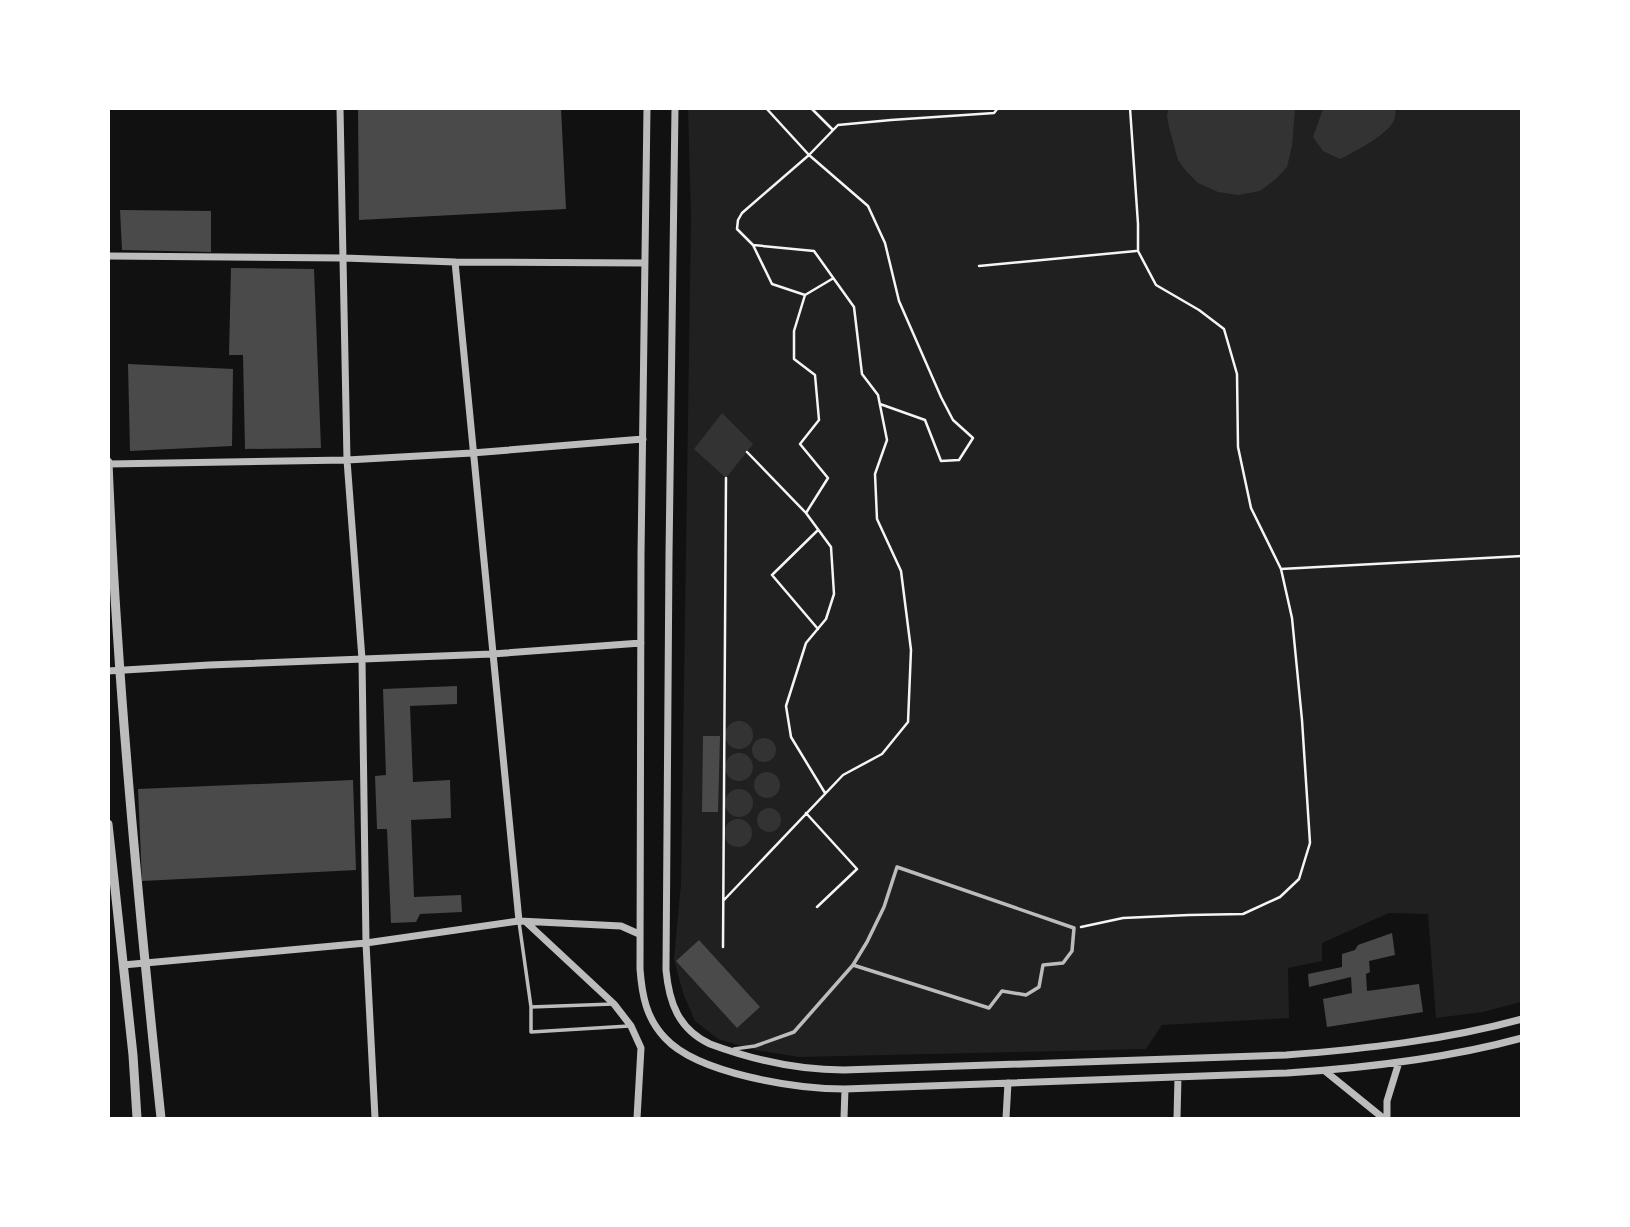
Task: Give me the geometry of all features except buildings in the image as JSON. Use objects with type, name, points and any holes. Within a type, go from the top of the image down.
[{"type":"street","points":[[340,108],[347,460],[362,659],[366,943],[375,1118]]},
{"type":"street","points":[[647,108],[639,934],[641,987],[647,1011],[664,1037],[686,1055],[703,1062],[774,1082],[821,1089],[1325,1071],[1399,1062],[1521,1038]]},
{"type":"street","points":[[675,108],[666,970],[670,999],[682,1022],[701,1040],[726,1050],[777,1064],[844,1070],[1286,1055],[1409,1042],[1521,1019]]},
{"type":"street","points":[[108,256],[645,263]]},
{"type":"street","points":[[455,262],[492,654],[522,921],[614,1004],[631,1026],[641,1048],[636,1118]]},
{"type":"street","points":[[161,1118],[145,963],[121,671],[109,463],[347,460],[643,439]]},
{"type":"street","points":[[108,671],[492,654],[641,643]]},
{"type":"street","points":[[108,824],[133,1055],[137,1118]]},
{"type":"street","points":[[123,965],[366,943],[522,921],[621,926],[639,934]]},
{"type":"street","points":[[1385,1118],[1387,1101],[1399,1062]]},
{"type":"street","points":[[1325,1071],[1385,1118]]},
{"type":"street","points":[[1177,1118],[1178,1077]]},
{"type":"street","points":[[1006,1118],[1008,1083]]},
{"type":"street","points":[[844,1118],[845,1089]]},
{"type":"lane","points":[[726,1050],[755,1046],[794,1032],[853,965],[884,907],[897,867],[1074,928],[1072,951],[1063,963],[1043,965],[1039,987],[1026,995],[1002,991],[989,1008],[853,965]]},
{"type":"lane","points":[[522,921],[531,1031],[631,1026]]},
{"type":"lane","points":[[531,1007],[614,1004]]},
{"type":"path","points":[[766,108],[809,155],[868,206],[884,243],[899,301],[941,397],[953,420],[973,438],[959,460],[941,461],[925,420],[880,404]]},
{"type":"path","points":[[811,108],[833,130]]},
{"type":"path","points":[[805,295],[772,284],[753,245],[737,229],[742,214],[809,155],[838,125],[994,113],[998,108]]},
{"type":"path","points":[[1074,928],[1122,918],[1243,914],[1280,897],[1299,879],[1310,843],[1292,618],[1281,569],[1251,508],[1238,447],[1237,374],[1224,329],[1199,310],[1156,285],[1138,251],[1130,108]]},
{"type":"path","points":[[723,900],[843,775],[882,754],[908,722],[911,650],[901,571],[877,519],[875,474],[887,439],[878,395],[862,374],[854,307],[814,251],[753,245]]},
{"type":"path","points":[[979,266],[1138,251]]},
{"type":"path","points":[[806,513],[828,478],[800,444],[819,420],[815,375],[794,359],[794,331],[805,295],[834,278]]},
{"type":"path","points":[[747,452],[806,513],[831,547],[834,594],[826,619],[806,643],[786,706],[791,737],[825,793]]},
{"type":"path","points":[[723,947],[726,478]]},
{"type":"path","points":[[818,530],[772,575],[818,629]]},
{"type":"path","points":[[1281,569],[1521,556]]},
{"type":"path","points":[[806,813],[857,869],[817,907]]},
{"type":"shaded area","points":[[1169,108],[1295,109],[1287,167],[1260,191],[1238,195],[1218,192],[1198,183],[1178,160],[1167,116]]},
{"type":"shaded area","points":[[1323,108],[1396,109],[1394,120],[1385,131],[1340,159],[1323,151],[1313,137]]},
{"type":"shaded area","points":[[688,109],[1521,109],[1521,1002],[1483,1012],[1436,1018],[1428,914],[1389,913],[1322,943],[1322,961],[1288,968],[1289,1018],[1162,1025],[1146,1049],[799,1057],[755,1050],[718,1039],[695,1021],[683,993],[674,959],[681,884],[691,218]]},
{"type":"shaded area","points":[[722,413],[753,444],[726,478],[694,449]]},
{"type":"shaded area","points":[[739,721],[749,725],[753,735],[749,745],[739,749],[729,745],[725,735],[729,725]]},
{"type":"shaded area","points":[[764,738],[775,745],[776,750],[769,761],[764,762],[753,755],[752,750],[759,739]]},
{"type":"shaded area","points":[[739,753],[749,757],[753,767],[749,777],[739,781],[729,777],[725,767],[729,757]]},
{"type":"shaded area","points":[[767,772],[776,776],[780,785],[776,794],[767,798],[758,794],[754,785],[758,776]]},
{"type":"shaded area","points":[[739,789],[749,793],[753,803],[749,813],[739,817],[729,813],[725,803],[729,793]]},
{"type":"shaded area","points":[[769,808],[778,811],[781,820],[778,829],[769,832],[760,829],[757,820],[760,811]]},
{"type":"shaded area","points":[[738,819],[748,823],[752,833],[748,843],[738,847],[728,843],[724,833],[728,823]]}]
